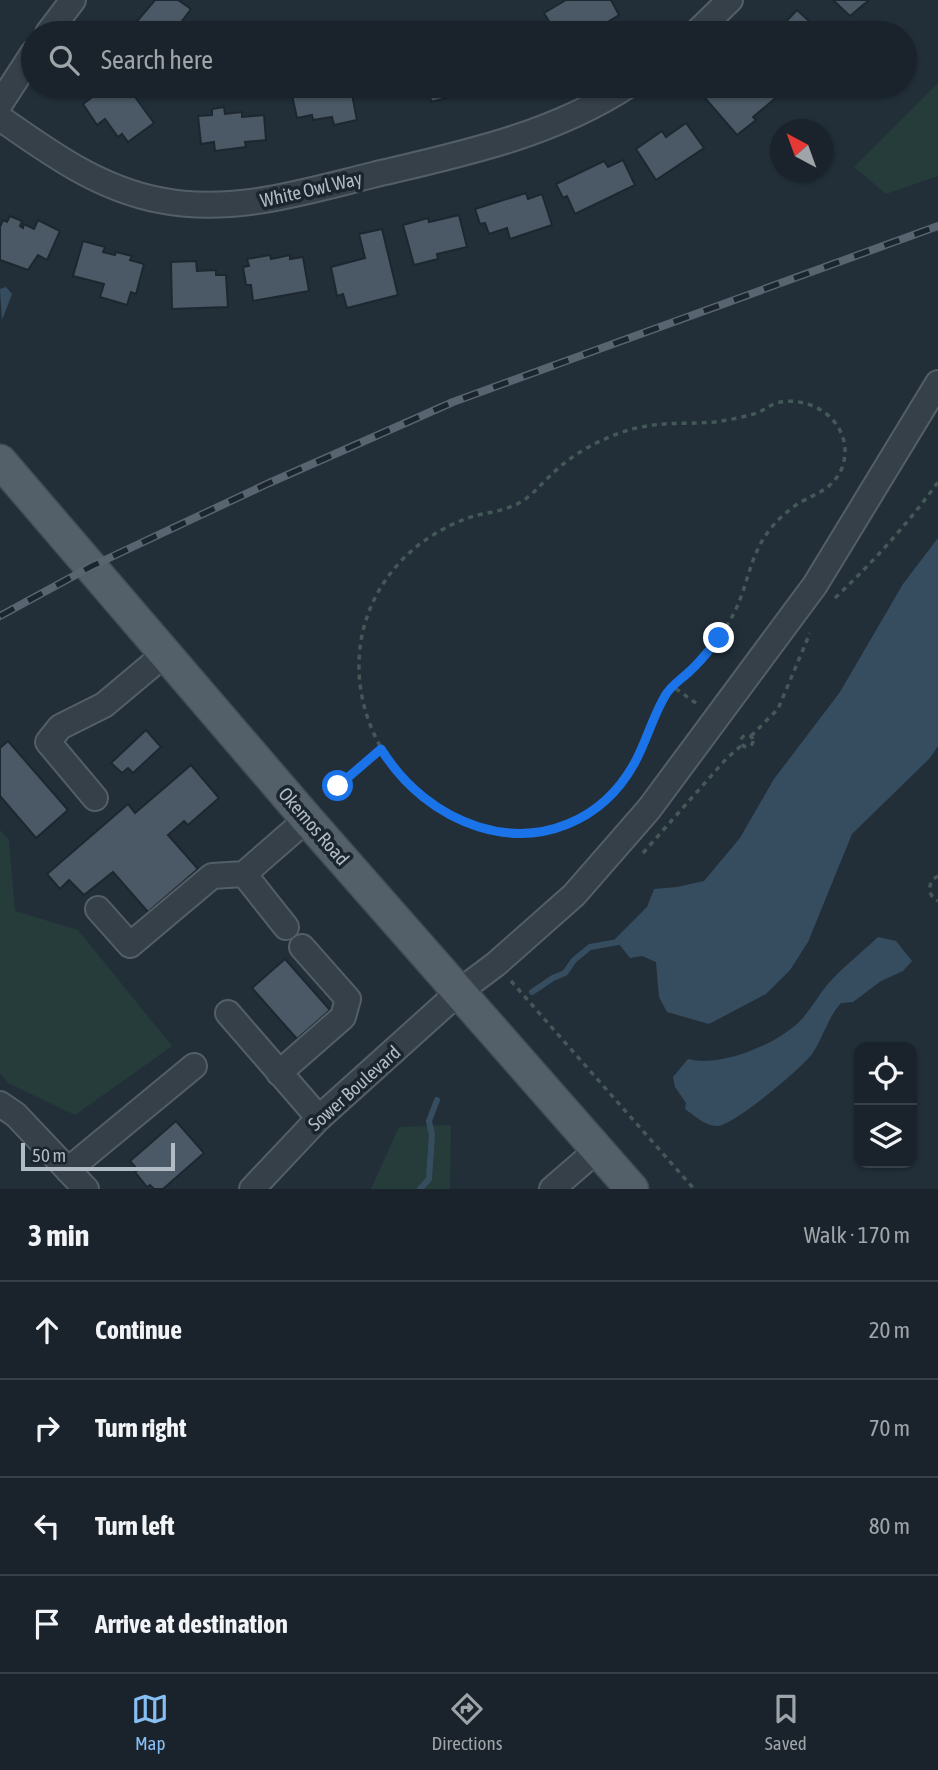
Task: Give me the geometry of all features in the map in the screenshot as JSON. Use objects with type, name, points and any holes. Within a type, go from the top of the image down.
[{"type":"main road","name":"Okemos Road","points":[[0,461],[307,819],[632,1189]]},
{"type":"street","points":[[57,21],[74,0]]},
{"type":"street","points":[[708,21],[730,0]]},
{"type":"street","points":[[0,104],[21,72]]},
{"type":"street","name":"White Owl Way","points":[[0,118],[66,164],[112,186],[160,200],[232,205],[278,198],[485,149],[552,125],[605,98]]},
{"type":"street","name":"Sower Boulevard","points":[[252,1189],[318,1118],[574,895],[649,809],[815,585],[938,383]]},
{"type":"street","points":[[95,798],[48,742],[60,727],[104,705],[166,653]]},
{"type":"street","points":[[98,909],[130,946],[212,876],[244,874],[307,819]]},
{"type":"street","points":[[244,874],[286,927]]},
{"type":"street","points":[[279,1073],[343,1017],[348,999],[302,947]]},
{"type":"street","points":[[228,1013],[318,1118]]},
{"type":"street","points":[[68,1170],[194,1066]]},
{"type":"street","points":[[5,1116],[86,1189]]},
{"type":"street","points":[[552,1189],[597,1150]]},
{"type":"path","points":[[787,401],[817,407],[834,421],[844,441],[844,459],[837,477],[824,491],[787,512],[766,535],[752,561],[741,597],[719,638],[697,664],[672,686],[650,724],[632,767],[595,810],[575,823],[544,832],[506,833],[469,824],[450,815],[415,790],[400,775],[381,749],[369,726],[359,688],[359,654],[370,611],[382,586],[406,556],[421,543],[456,523],[516,505],[534,493],[573,456],[618,433],[653,424],[717,422],[739,418],[787,401]]},
{"type":"path","points":[[828,604],[865,570],[903,528],[938,482]]},
{"type":"path","points":[[751,736],[778,709],[813,627]]},
{"type":"path","points":[[672,686],[702,707]]},
{"type":"path","points":[[338,786],[381,749]]},
{"type":"path","points":[[938,876],[929,885],[932,897],[938,901]]},
{"type":"path","points":[[507,976],[695,1189]]},
{"type":"green space","points":[[938,83],[938,176],[886,194],[854,167]]},
{"type":"green space","points":[[0,830],[9,840],[15,911],[78,930],[172,1046],[75,1115],[8,1083],[0,1073]]},
{"type":"green space","points":[[451,1125],[450,1189],[371,1189],[399,1127]]},
{"type":"water","points":[[6,287],[12,294],[2,320],[0,289]]},
{"type":"water","points":[[938,538],[938,746],[930,758],[852,834],[808,942],[790,970],[766,994],[709,1024],[667,1012],[659,997],[656,962],[642,956],[630,958],[615,939],[647,907],[654,889],[704,881],[740,838],[774,779],[840,692],[903,584]]},
{"type":"water","points":[[878,937],[896,941],[912,961],[903,971],[881,981],[853,1002],[841,1003],[812,1054],[795,1071],[738,1116],[718,1126],[705,1123],[685,1109],[686,1103],[675,1087],[673,1077],[688,1059],[701,1061],[732,1057],[764,1045],[791,1029],[833,979]]},
{"type":"building","points":[[155,0],[178,0],[191,9],[182,21],[137,21]]},
{"type":"building","points":[[566,0],[611,0],[619,15],[609,21],[549,21],[544,13]]},
{"type":"building","points":[[833,0],[869,0],[850,16]]},
{"type":"building","points":[[797,10],[809,21],[787,21]]},
{"type":"building","points":[[91,98],[136,98],[154,123],[128,142],[122,134],[118,137],[105,119],[97,125],[83,104]]},
{"type":"building","points":[[293,98],[353,98],[357,120],[334,125],[332,117],[313,120],[312,115],[297,118]]},
{"type":"building","points":[[430,98],[447,98],[431,102]]},
{"type":"building","points":[[705,98],[776,98],[753,117],[756,120],[737,135]]},
{"type":"building","points":[[224,107],[225,114],[242,112],[242,117],[264,115],[266,140],[245,142],[246,147],[215,151],[214,142],[201,144],[198,116],[212,115],[212,109]]},
{"type":"building","points":[[686,123],[704,148],[656,180],[636,149],[662,131],[666,137]]},
{"type":"building","points":[[623,160],[635,185],[575,214],[567,196],[563,198],[556,184],[604,161],[608,167]]},
{"type":"building","points":[[526,193],[528,199],[542,194],[552,225],[510,239],[507,228],[489,234],[485,223],[480,224],[475,209]]},
{"type":"building","points":[[459,215],[467,247],[437,254],[438,259],[414,265],[403,225],[428,218],[429,222]]},
{"type":"building","points":[[10,216],[22,221],[20,226],[23,228],[24,224],[34,229],[38,220],[60,231],[47,260],[38,255],[28,270],[0,260],[0,227],[3,220],[7,222]]},
{"type":"building","points":[[382,229],[398,295],[347,308],[343,294],[337,296],[331,267],[365,258],[359,234]]},
{"type":"building","points":[[83,241],[105,247],[103,252],[132,256],[130,260],[144,264],[136,294],[131,292],[127,305],[100,297],[104,284],[73,276]]},
{"type":"building","points":[[270,255],[271,259],[290,255],[290,259],[303,257],[309,291],[253,301],[251,285],[246,285],[243,267],[249,266],[247,259]]},
{"type":"building","points":[[196,261],[197,271],[216,270],[216,275],[226,275],[228,307],[172,309],[171,262]]},
{"type":"building","points":[[146,730],[161,747],[133,773],[128,768],[122,773],[111,763]]},
{"type":"building","points":[[8,741],[68,810],[36,838],[0,796],[0,748]]},
{"type":"building","points":[[191,765],[219,798],[188,825],[184,821],[168,835],[198,869],[148,912],[113,872],[84,895],[69,880],[60,889],[47,874],[128,804],[135,813]]},
{"type":"building","points":[[285,959],[330,1010],[297,1039],[252,988]]},
{"type":"building","points":[[176,1121],[204,1153],[163,1189],[154,1189],[150,1185],[147,1187],[130,1161]]},
{"type":"waterway","points":[[532,992],[565,973],[574,960],[590,947],[618,942]]},
{"type":"waterway","points":[[420,1189],[429,1179],[432,1135],[429,1121],[437,1100]]},
{"type":"railway","points":[[0,616],[92,566],[269,483],[453,402],[938,226]]},
{"type":"route","points":[[338,786],[381,749],[387,760],[415,790],[450,815],[469,824],[506,833],[525,834],[559,829],[575,823],[601,805],[623,780],[639,754],[650,724],[666,694],[690,672],[719,638]]}]
